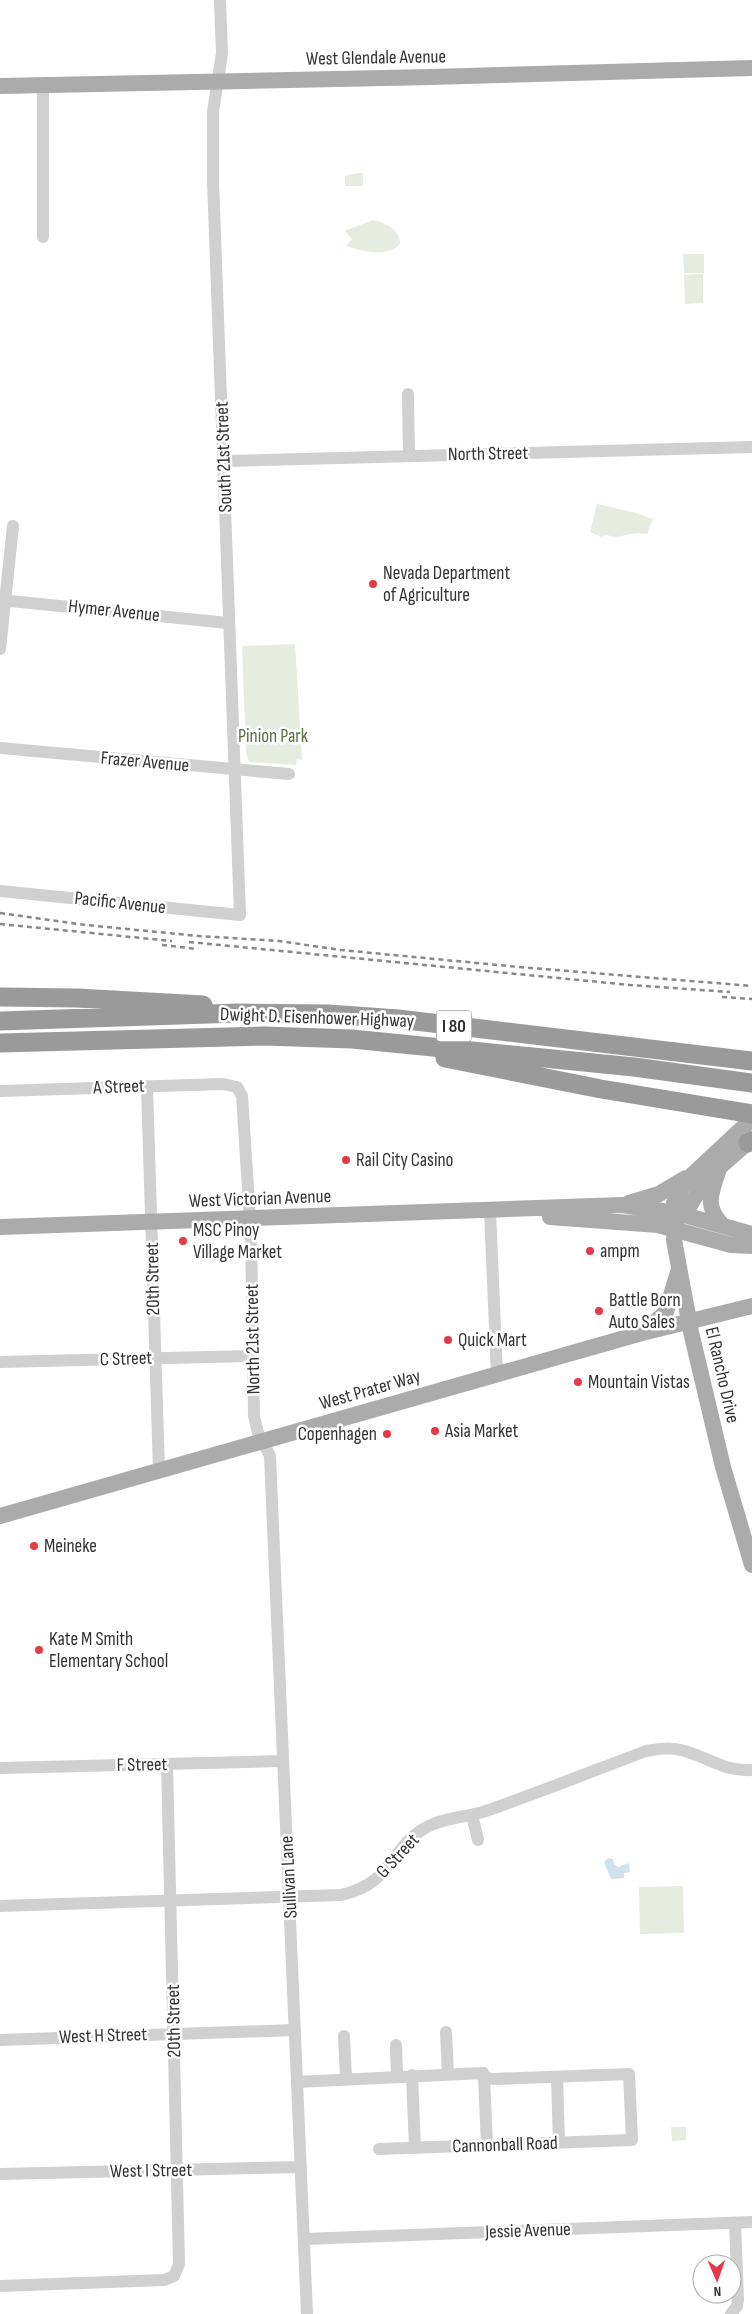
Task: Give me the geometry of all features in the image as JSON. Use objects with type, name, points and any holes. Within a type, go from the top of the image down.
[{"type":"highway","points":[[1,997],[197,1003],[238,1013]]},
{"type":"highway","name":"Dwight D. Eisenhower Highway","points":[[0,1021],[238,1013],[328,1014],[398,1019],[670,1050],[752,1062]]},
{"type":"highway","name":"Dwight D. Eisenhower Highway","points":[[6,1044],[264,1036],[402,1042],[744,1082]]},
{"type":"highway","points":[[402,1042],[452,1060],[601,1089],[752,1114]]},
{"type":"highway","points":[[670,1050],[752,1052]]},
{"type":"main road","name":"West Glendale Avenue","points":[[0,86],[752,68]]},
{"type":"main road","points":[[622,1205],[659,1194],[693,1174],[752,1119]]},
{"type":"main road","points":[[676,1220],[689,1207],[705,1180],[751,1141]]},
{"type":"main road","points":[[719,1169],[710,1201],[715,1218],[723,1226]]},
{"type":"main road","name":"El Rancho Drive","points":[[693,1174],[682,1186],[674,1203],[676,1220],[674,1240],[678,1270],[714,1431],[747,1530],[752,1565]]},
{"type":"main road","name":"West Victorian Avenue","points":[[0,1227],[622,1205],[676,1220],[731,1245],[752,1246]]},
{"type":"main road","name":"West Victorian Avenue","points":[[522,1210],[536,1217],[676,1220],[723,1226],[752,1234]]},
{"type":"main road","points":[[642,1333],[661,1319],[666,1312],[678,1270]]},
{"type":"main road","name":"West Prater Way","points":[[0,1516],[497,1376],[642,1333],[752,1306]]},
{"type":"street","name":"South 21st Street","points":[[220,0],[222,53],[213,112],[213,181],[225,461],[228,623],[236,770],[240,915]]},
{"type":"street","points":[[43,84],[43,237]]},
{"type":"street","points":[[408,394],[409,456]]},
{"type":"street","name":"North Street","points":[[225,461],[752,447]]},
{"type":"street","points":[[0,649],[2,600],[13,526]]},
{"type":"street","name":"Hymer Avenue","points":[[2,600],[228,623]]},
{"type":"street","name":"Frazer Avenue","points":[[0,748],[290,774]]},
{"type":"street","name":"Pacific Avenue","points":[[0,891],[240,915]]},
{"type":"street","name":"A Street","points":[[0,1091],[223,1084],[237,1088]]},
{"type":"street","name":"20th Street","points":[[147,1087],[159,1471]]},
{"type":"street","name":"North 21st Street","points":[[237,1088],[242,1096],[250,1219],[254,1416],[258,1432],[264,1441]]},
{"type":"street","points":[[490,1211],[497,1376]]},
{"type":"street","name":"C Street","points":[[0,1362],[252,1356]]},
{"type":"street","name":"Sullivan Lane","points":[[264,1441],[270,1456],[307,2314]]},
{"type":"street","name":"G Street","points":[[0,1906],[341,1895],[365,1888],[386,1872],[402,1848],[420,1830],[433,1824],[472,1815],[646,1751],[659,1748],[682,1750],[717,1766],[752,1770]]},
{"type":"street","name":"F Street","points":[[0,1768],[283,1761]]},
{"type":"street","name":"20th Street","points":[[0,2286],[164,2280],[174,2276],[179,2264],[167,1764]]},
{"type":"street","points":[[472,1815],[478,1840]]},
{"type":"street","name":"West H Street","points":[[0,2040],[295,2030]]},
{"type":"street","points":[[446,2032],[448,2074]]},
{"type":"street","points":[[344,2036],[346,2078]]},
{"type":"street","points":[[396,2045],[397,2076]]},
{"type":"street","points":[[297,2082],[346,2078],[483,2073],[486,2145]]},
{"type":"street","name":"Cannonball Road","points":[[379,2150],[632,2140],[629,2074],[557,2077]]},
{"type":"street","points":[[412,2076],[415,2148]]},
{"type":"street","points":[[484,2077],[557,2077],[559,2143]]},
{"type":"street","name":"West I Street","points":[[0,2174],[301,2166]]},
{"type":"street","name":"Jessie Avenue","points":[[304,2239],[752,2222]]},
{"type":"street","points":[[731,2314],[737,2306],[738,2300],[735,2223]]},
{"type":"green space","points":[[363,173],[363,186],[345,186],[345,176]]},
{"type":"green space","points":[[373,220],[395,231],[400,239],[400,244],[388,251],[381,252],[346,246],[352,239],[345,231]]},
{"type":"green space","points":[[683,254],[704,254],[704,273],[684,273]]},
{"type":"green space","points":[[703,274],[703,303],[685,304],[684,275]]},
{"type":"green space","points":[[597,504],[653,519],[647,534],[617,537],[605,535],[601,537],[590,532]]},
{"type":"green space","name":"Pinion Park","points":[[295,644],[302,760],[297,759],[296,765],[249,762],[246,753],[242,646]]},
{"type":"green space","points":[[683,1886],[684,1933],[640,1934],[639,1887]]},
{"type":"green space","points":[[671,2127],[686,2127],[686,2140],[672,2141]]},
{"type":"water","points":[[608,1858],[613,1859],[614,1864],[618,1867],[629,1863],[630,1872],[624,1873],[624,1878],[611,1879],[604,1862]]},
{"type":"railway","points":[[0,913],[86,925],[199,936],[279,941],[341,950],[752,986]]},
{"type":"railway","points":[[0,924],[172,941]]},
{"type":"railway","points":[[189,942],[630,985],[730,992]]},
{"type":"railway","points":[[162,945],[197,949]]},
{"type":"railway","points":[[722,997],[752,999]]},
{"type":"place","name":"Nevada Department of Agriculture","points":[[373,584]]},
{"type":"place","name":"Rail City Casino","points":[[346,1160]]},
{"type":"place","name":"MSC Pinoy Village Market","points":[[183,1241]]},
{"type":"place","name":"ampm","points":[[590,1251]]},
{"type":"place","name":"Battle Born Auto Sales","points":[[599,1311]]},
{"type":"place","name":"Quick Mart","points":[[448,1340]]},
{"type":"place","name":"Mountain Vistas","points":[[578,1382]]},
{"type":"place","name":"Asia Market","points":[[435,1431]]},
{"type":"place","name":"Copenhagen","points":[[387,1434]]},
{"type":"place","name":"Meineke","points":[[34,1546]]},
{"type":"place","name":"Kate M Smith Elementary School","points":[[39,1650]]}]
